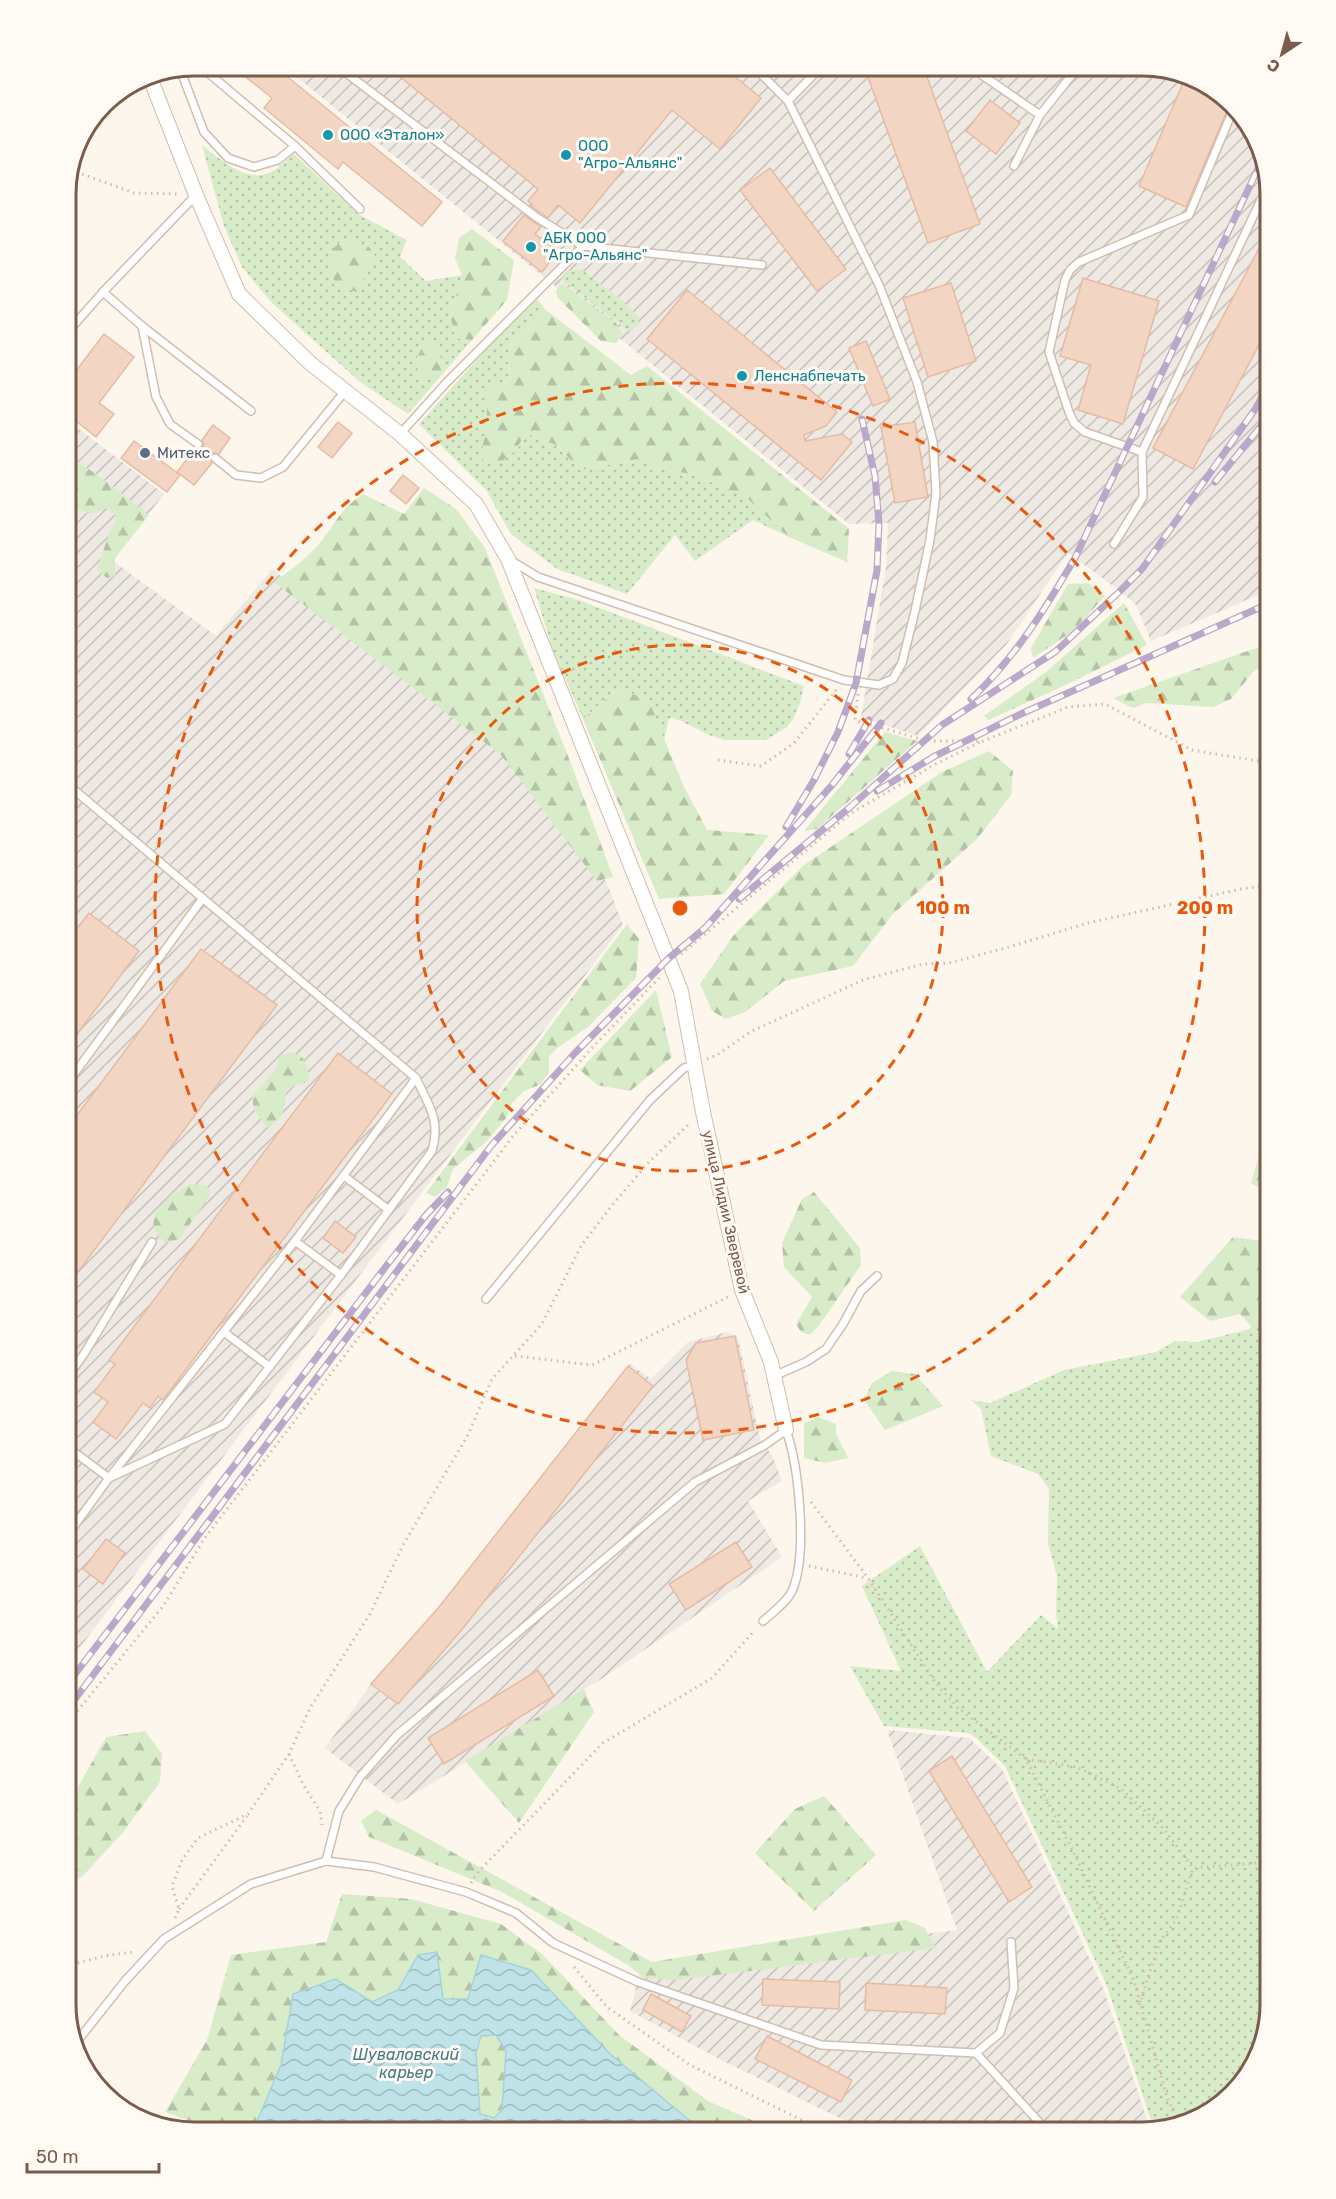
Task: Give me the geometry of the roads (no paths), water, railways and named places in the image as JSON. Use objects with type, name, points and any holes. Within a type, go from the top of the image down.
[{"type":"street","name":"улица Лидии Зверевой","points":[[153,85],[196,195],[239,294],[310,363],[400,434],[476,504],[508,559],[681,991],[703,1112],[742,1290],[771,1362],[786,1430]]},
{"type":"lane","points":[[213,77],[295,146],[360,209]]},
{"type":"lane","points":[[351,77],[536,217],[582,246],[762,266]]},
{"type":"lane","points":[[508,559],[538,577],[844,680],[879,685],[893,679],[902,663],[930,540],[936,493],[933,442],[917,382],[879,285],[788,101],[764,77]]},
{"type":"lane","points":[[788,101],[811,77]]},
{"type":"lane","points":[[985,77],[1040,115]]},
{"type":"lane","points":[[1014,166],[1040,115],[1070,77]]},
{"type":"lane","points":[[183,78],[204,132],[228,158],[254,167],[278,160],[295,146]]},
{"type":"lane","points":[[1142,452],[1085,432],[1074,423],[1069,412],[1049,352],[1065,280],[1070,270],[1079,262],[1189,215],[1230,117]]},
{"type":"lane","points":[[77,321],[102,292],[196,195]]},
{"type":"lane","points":[[1114,544],[1143,497],[1142,452],[1260,202]]},
{"type":"lane","points":[[400,434],[447,382],[582,246]]},
{"type":"lane","points":[[102,292],[251,411]]},
{"type":"lane","points":[[142,326],[156,397],[171,424],[198,444]]},
{"type":"lane","points":[[215,458],[236,475],[261,478],[283,467],[345,390]]},
{"type":"lane","points":[[77,792],[416,1078],[436,1121],[436,1138],[432,1151],[342,1275],[225,1424],[109,1478]]},
{"type":"lane","points":[[77,1071],[203,898]]},
{"type":"lane","points":[[486,1299],[650,1100],[684,1068],[694,1065]]},
{"type":"lane","points":[[76,1523],[296,1241],[416,1078]]},
{"type":"lane","points":[[344,1176],[389,1210]]},
{"type":"lane","points":[[296,1241],[342,1275]]},
{"type":"lane","points":[[76,1365],[152,1242]]},
{"type":"lane","points":[[774,1376],[806,1362],[825,1349],[861,1291],[877,1276]]},
{"type":"lane","points":[[224,1332],[270,1367]]},
{"type":"lane","points":[[326,1861],[339,1811],[360,1777],[397,1735],[695,1482],[765,1446],[786,1430],[792,1447],[800,1494],[800,1564],[792,1593],[763,1621]]},
{"type":"lane","points":[[76,1454],[109,1478]]},
{"type":"lane","points":[[81,2036],[125,1981],[164,1939],[250,1884],[326,1861],[374,1867],[466,1892],[516,1913],[554,1942],[659,1991],[821,2045],[976,2053],[1000,2033],[1014,1988],[1011,1942]]},
{"type":"lane","points":[[976,2053],[1039,2122]]},
{"type":"water","name":"Шуваловский карьер","points":[[437,1952],[443,1999],[468,1999],[481,1955],[531,1970],[609,2053],[693,2122],[257,2122],[281,2065],[293,1994],[336,1979],[372,2002],[398,1990],[418,1955]],"holes":[[[496,2035],[506,2051],[502,2110],[494,2118],[480,2114],[476,2053],[481,2036]]]},
{"type":"railway","points":[[971,699],[1015,650],[1041,614],[1075,558],[1257,172]]},
{"type":"railway","points":[[739,899],[849,808],[942,725],[1055,652],[1120,591],[1142,569],[1260,401]]},
{"type":"railway","points":[[786,827],[814,780],[838,732],[856,683],[877,570],[879,523],[875,476],[862,419]]},
{"type":"railway","points":[[1215,482],[1260,427]]},
{"type":"railway","points":[[877,791],[935,756],[1023,713],[1260,607]]},
{"type":"railway","points":[[849,754],[869,720]]},
{"type":"railway","points":[[76,1697],[491,1146],[575,1053],[669,958],[705,928],[832,785],[881,723]]},
{"type":"railway","points":[[76,1673],[387,1265],[426,1215],[448,1192]]},
{"type":"place","name":"ООО «Эталон»","points":[[328,135]]},
{"type":"place","name":"ООО \"Агро-Альянс\"","points":[[566,155]]},
{"type":"place","name":"АБК ООО \"Агро-Альянс\"","points":[[531,247]]},
{"type":"place","name":"Ленснабпечать","points":[[742,376]]},
{"type":"place","name":"Митекс","points":[[145,453]]}]
